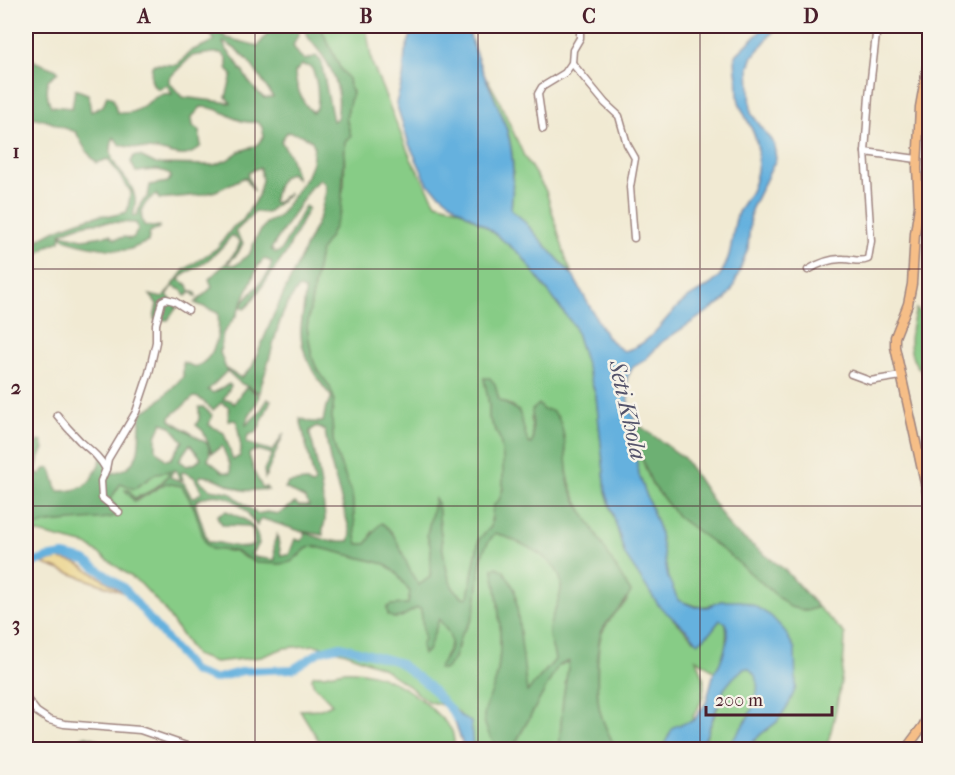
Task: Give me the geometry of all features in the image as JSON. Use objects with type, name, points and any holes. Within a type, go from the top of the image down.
[{"type":"main road","points":[[930,51],[920,107],[917,159],[919,206],[912,284],[908,304],[895,340],[896,355],[930,506]]},
{"type":"main road","points":[[905,750],[925,723],[930,712]]},
{"type":"street","points":[[543,129],[538,94],[542,87],[565,73],[572,63],[573,50],[580,38],[580,26]]},
{"type":"street","points":[[808,270],[820,262],[868,259],[871,241],[865,152],[878,26]]},
{"type":"street","points":[[572,63],[605,103],[620,116],[627,144],[635,158],[630,187],[634,238]]},
{"type":"street","points":[[865,152],[917,159]]},
{"type":"street","points":[[119,512],[102,498],[102,482],[108,459],[136,412],[149,373],[156,342],[156,324],[162,301],[166,299],[174,301],[188,310]]},
{"type":"street","points":[[851,374],[870,381],[901,376]]},
{"type":"street","points":[[57,415],[82,442],[95,452],[106,469]]},
{"type":"street","points":[[26,698],[36,712],[58,723],[140,730],[198,750]]},
{"type":"street","points":[[913,739],[914,750]]},
{"type":"green space","points":[[203,26],[212,26],[227,38],[258,46],[272,26],[302,26],[293,46],[305,60],[316,56],[321,61],[333,121],[337,118],[338,108],[335,80],[322,54],[303,26],[320,26],[341,70],[348,78],[352,92],[346,118],[351,136],[345,142],[341,212],[320,251],[307,327],[312,357],[334,398],[333,440],[352,494],[358,544],[366,544],[382,523],[394,536],[419,585],[430,577],[431,548],[427,535],[435,499],[438,503],[443,548],[450,582],[459,594],[465,598],[468,597],[479,539],[491,527],[493,506],[499,500],[503,489],[503,458],[500,439],[489,418],[484,378],[490,378],[495,384],[499,400],[519,411],[528,443],[531,444],[533,440],[532,410],[539,404],[543,410],[551,411],[562,426],[568,480],[572,492],[631,592],[604,627],[598,649],[599,704],[603,721],[616,749],[559,749],[569,661],[558,666],[512,749],[498,749],[491,737],[484,715],[497,677],[500,646],[499,607],[493,570],[497,567],[504,571],[515,590],[527,692],[555,660],[549,628],[561,589],[556,569],[548,560],[527,547],[496,533],[483,552],[472,618],[461,635],[453,659],[444,670],[438,669],[451,643],[439,619],[428,651],[423,654],[421,609],[417,608],[401,617],[394,618],[388,615],[387,608],[391,605],[408,604],[410,592],[397,574],[385,564],[313,546],[291,562],[280,564],[256,563],[235,551],[211,549],[205,543],[194,507],[182,486],[166,483],[134,501],[125,490],[129,490],[134,498],[145,494],[160,484],[170,471],[157,473],[134,489],[121,483],[110,500],[115,505],[118,515],[109,518],[47,523],[26,529],[26,431],[33,446],[39,441],[42,442],[44,449],[38,460],[36,471],[39,475],[45,469],[50,468],[59,491],[77,489],[89,482],[103,454],[110,457],[112,474],[132,463],[138,450],[142,412],[155,405],[183,377],[183,362],[195,367],[208,358],[215,345],[218,313],[195,303],[212,287],[209,279],[225,264],[236,265],[250,253],[266,223],[277,218],[282,212],[307,176],[314,146],[312,141],[302,135],[287,132],[281,141],[290,156],[297,179],[290,173],[282,179],[273,203],[289,194],[267,213],[255,212],[235,232],[243,243],[238,253],[229,262],[227,262],[237,250],[240,242],[232,235],[213,256],[179,280],[188,285],[190,291],[196,293],[196,297],[191,292],[186,296],[183,291],[173,286],[167,295],[177,307],[168,320],[154,319],[157,304],[150,295],[163,298],[184,270],[217,248],[233,227],[243,220],[258,196],[262,180],[260,168],[248,173],[254,191],[245,177],[216,191],[201,195],[159,199],[156,194],[148,200],[141,215],[144,225],[159,226],[150,232],[148,242],[120,250],[82,244],[61,236],[62,234],[83,239],[110,235],[115,239],[125,237],[130,239],[134,237],[138,229],[136,223],[90,223],[61,233],[60,241],[48,246],[26,264],[26,251],[44,236],[88,218],[127,212],[131,192],[108,159],[97,163],[93,160],[76,132],[45,120],[26,117],[26,53],[36,62],[58,72],[48,80],[47,90],[51,106],[72,108],[75,89],[88,94],[91,112],[103,106],[107,95],[113,98],[117,113],[127,113],[137,110],[156,97],[167,93],[172,94],[167,85],[158,89],[153,84],[152,66],[155,64],[177,65],[191,51],[214,39]],"holes":[[[223,42],[246,59],[273,97],[264,98],[257,92]],[[221,53],[227,59],[227,68],[232,75],[226,97],[231,103],[182,97],[169,82],[169,78],[192,56]],[[302,65],[311,67],[318,92],[317,108],[313,112],[302,99],[295,72]],[[201,107],[210,108],[242,121],[258,122],[264,136],[256,146],[240,151],[214,165],[156,164],[140,156],[134,156],[131,162],[136,172],[159,170],[171,176],[168,182],[150,185],[148,196],[141,203],[137,215],[133,217],[135,200],[132,189],[111,156],[114,137],[119,144],[124,146],[185,155],[201,146],[199,131],[193,126],[192,117]],[[320,179],[325,184],[326,191],[320,216],[252,367],[241,378],[226,369],[220,352],[223,333],[236,316],[258,266],[264,259],[272,262],[268,274],[242,304],[244,309],[286,253],[308,208],[305,206],[281,251],[276,253],[271,249],[310,188]],[[299,288],[305,290],[301,328],[303,346],[310,364],[331,396],[331,400],[326,406],[323,422],[311,422],[300,418],[315,483],[312,485],[305,481],[288,483],[285,488],[306,499],[309,506],[299,506],[295,503],[279,514],[267,512],[257,514],[229,492],[210,489],[199,480],[200,476],[206,476],[243,490],[268,490],[262,487],[249,455],[259,450],[272,454],[264,470],[265,478],[284,433],[273,451],[246,443],[248,435],[257,432],[271,400],[268,399],[260,412],[246,425],[259,395],[247,387],[234,404],[230,400],[223,400],[231,386],[229,384],[213,393],[208,390],[227,371],[240,383],[260,393],[280,320]],[[194,397],[199,398],[213,410],[221,403],[229,407],[228,421],[237,422],[241,449],[240,456],[233,460],[224,433],[209,425],[212,415],[203,407],[199,407],[199,419],[196,425],[203,431],[212,453],[222,446],[231,473],[223,472],[208,460],[210,454],[208,444],[170,420],[170,417]],[[162,423],[170,426],[183,441],[171,459],[166,460],[156,450],[156,437]],[[317,426],[325,431],[330,460],[351,535],[349,541],[329,541],[303,532],[305,536],[301,541],[295,539],[289,555],[281,555],[277,535],[274,543],[275,560],[254,557],[251,554],[259,544],[256,531],[244,519],[226,511],[218,515],[223,525],[248,526],[253,530],[254,544],[237,547],[208,542],[196,501],[216,495],[228,498],[240,505],[257,526],[258,522],[263,519],[300,531],[323,535],[325,517],[310,431]],[[190,444],[201,458],[196,463],[187,466],[179,460]],[[174,470],[177,471],[179,479],[183,480],[181,473],[184,472],[194,477],[202,492],[195,497],[191,496],[184,483],[170,477]]]},
{"type":"green space","points":[[320,26],[366,26],[372,63],[411,159],[436,203],[459,209],[488,228],[521,255],[574,326],[596,396],[606,491],[625,555],[674,620],[698,643],[720,620],[726,623],[725,649],[714,672],[696,659],[704,680],[704,688],[701,702],[693,716],[694,720],[686,749],[616,749],[599,708],[598,659],[603,631],[627,601],[604,548],[574,496],[567,467],[566,450],[531,418],[533,440],[531,444],[528,443],[514,407],[499,400],[497,393],[484,379],[489,418],[500,439],[504,465],[502,495],[491,519],[491,527],[479,539],[468,597],[465,599],[450,582],[443,548],[438,503],[435,499],[427,535],[431,548],[430,577],[419,585],[407,569],[393,534],[388,528],[372,532],[366,544],[358,544],[352,494],[333,440],[334,398],[312,357],[307,327],[320,251],[334,227],[344,186],[345,142],[351,136],[346,118],[352,92],[348,78],[341,70]]},
{"type":"green space","points":[[488,80],[524,156],[546,191],[573,276],[521,218],[511,210],[513,159],[507,129]]},
{"type":"green space","points":[[916,309],[921,313],[929,312],[929,387],[927,378],[917,366],[911,352],[911,330]]},
{"type":"green space","points":[[636,423],[684,458],[731,529],[785,570],[818,607],[807,611],[790,607],[728,554],[678,517],[652,484],[632,434]]},
{"type":"green space","points":[[632,434],[652,484],[678,517],[807,611],[818,607],[845,634],[839,692],[826,749],[746,749],[777,722],[721,601],[709,606],[699,606],[678,600],[668,578],[659,529],[639,475]]},
{"type":"green space","points":[[161,470],[170,471],[159,484],[145,494],[134,498],[126,491],[137,501],[166,483],[182,486],[198,515],[205,543],[225,551],[235,551],[245,558],[280,564],[299,556],[313,546],[385,564],[397,574],[410,592],[408,604],[387,607],[388,615],[394,618],[401,617],[417,608],[421,609],[424,638],[421,646],[435,631],[439,618],[450,634],[452,641],[439,669],[458,648],[460,637],[472,619],[481,557],[487,541],[496,533],[527,547],[548,560],[556,569],[561,589],[549,628],[555,660],[526,693],[515,590],[493,569],[499,607],[500,645],[497,675],[487,718],[498,749],[469,749],[464,720],[453,708],[427,701],[381,667],[346,653],[315,645],[284,648],[261,657],[215,662],[195,655],[163,608],[141,584],[87,545],[26,530],[47,523],[117,516],[116,508],[110,500],[121,483],[139,485]]},
{"type":"green space","points":[[739,636],[778,683],[734,741],[724,749],[701,750],[722,696]]},
{"type":"green space","points":[[569,660],[559,749],[512,750],[558,666]]},
{"type":"green space","points":[[344,671],[370,674],[408,690],[450,727],[455,749],[324,749],[300,710],[321,709],[332,704],[313,684],[314,675]]},
{"type":"green space","points":[[86,736],[96,739],[105,749],[81,749],[79,745],[81,738]]},
{"type":"sand","points":[[59,559],[77,563],[125,593],[41,563]]},
{"type":"water","name":"Seti Khola","points":[[414,26],[468,26],[471,40],[510,141],[513,170],[511,210],[521,218],[573,276],[605,334],[624,351],[634,348],[650,337],[683,302],[714,282],[726,265],[737,215],[753,187],[758,161],[756,139],[739,101],[736,55],[766,26],[778,26],[753,56],[749,67],[751,113],[774,144],[776,159],[751,210],[748,248],[733,288],[725,300],[662,342],[645,360],[633,367],[627,378],[628,403],[636,423],[632,434],[639,475],[659,529],[668,577],[678,600],[695,607],[707,607],[721,601],[741,601],[753,605],[771,616],[784,630],[795,649],[796,687],[789,704],[777,722],[746,749],[724,749],[745,722],[756,698],[755,676],[748,668],[743,669],[724,689],[701,749],[662,749],[673,727],[694,720],[706,703],[714,672],[719,665],[728,637],[726,623],[720,620],[698,643],[659,606],[625,555],[606,491],[596,396],[574,326],[521,255],[428,184],[409,144],[396,103],[403,78],[405,52]]},
{"type":"water","points":[[451,710],[471,722],[473,749],[463,749]]},
{"type":"waterway","points":[[391,26],[413,33]]},
{"type":"waterway","points":[[26,566],[46,558],[64,555],[85,560],[124,588],[194,672],[214,679],[243,671],[293,669],[321,651],[341,646],[398,662],[428,685],[456,718]]}]
